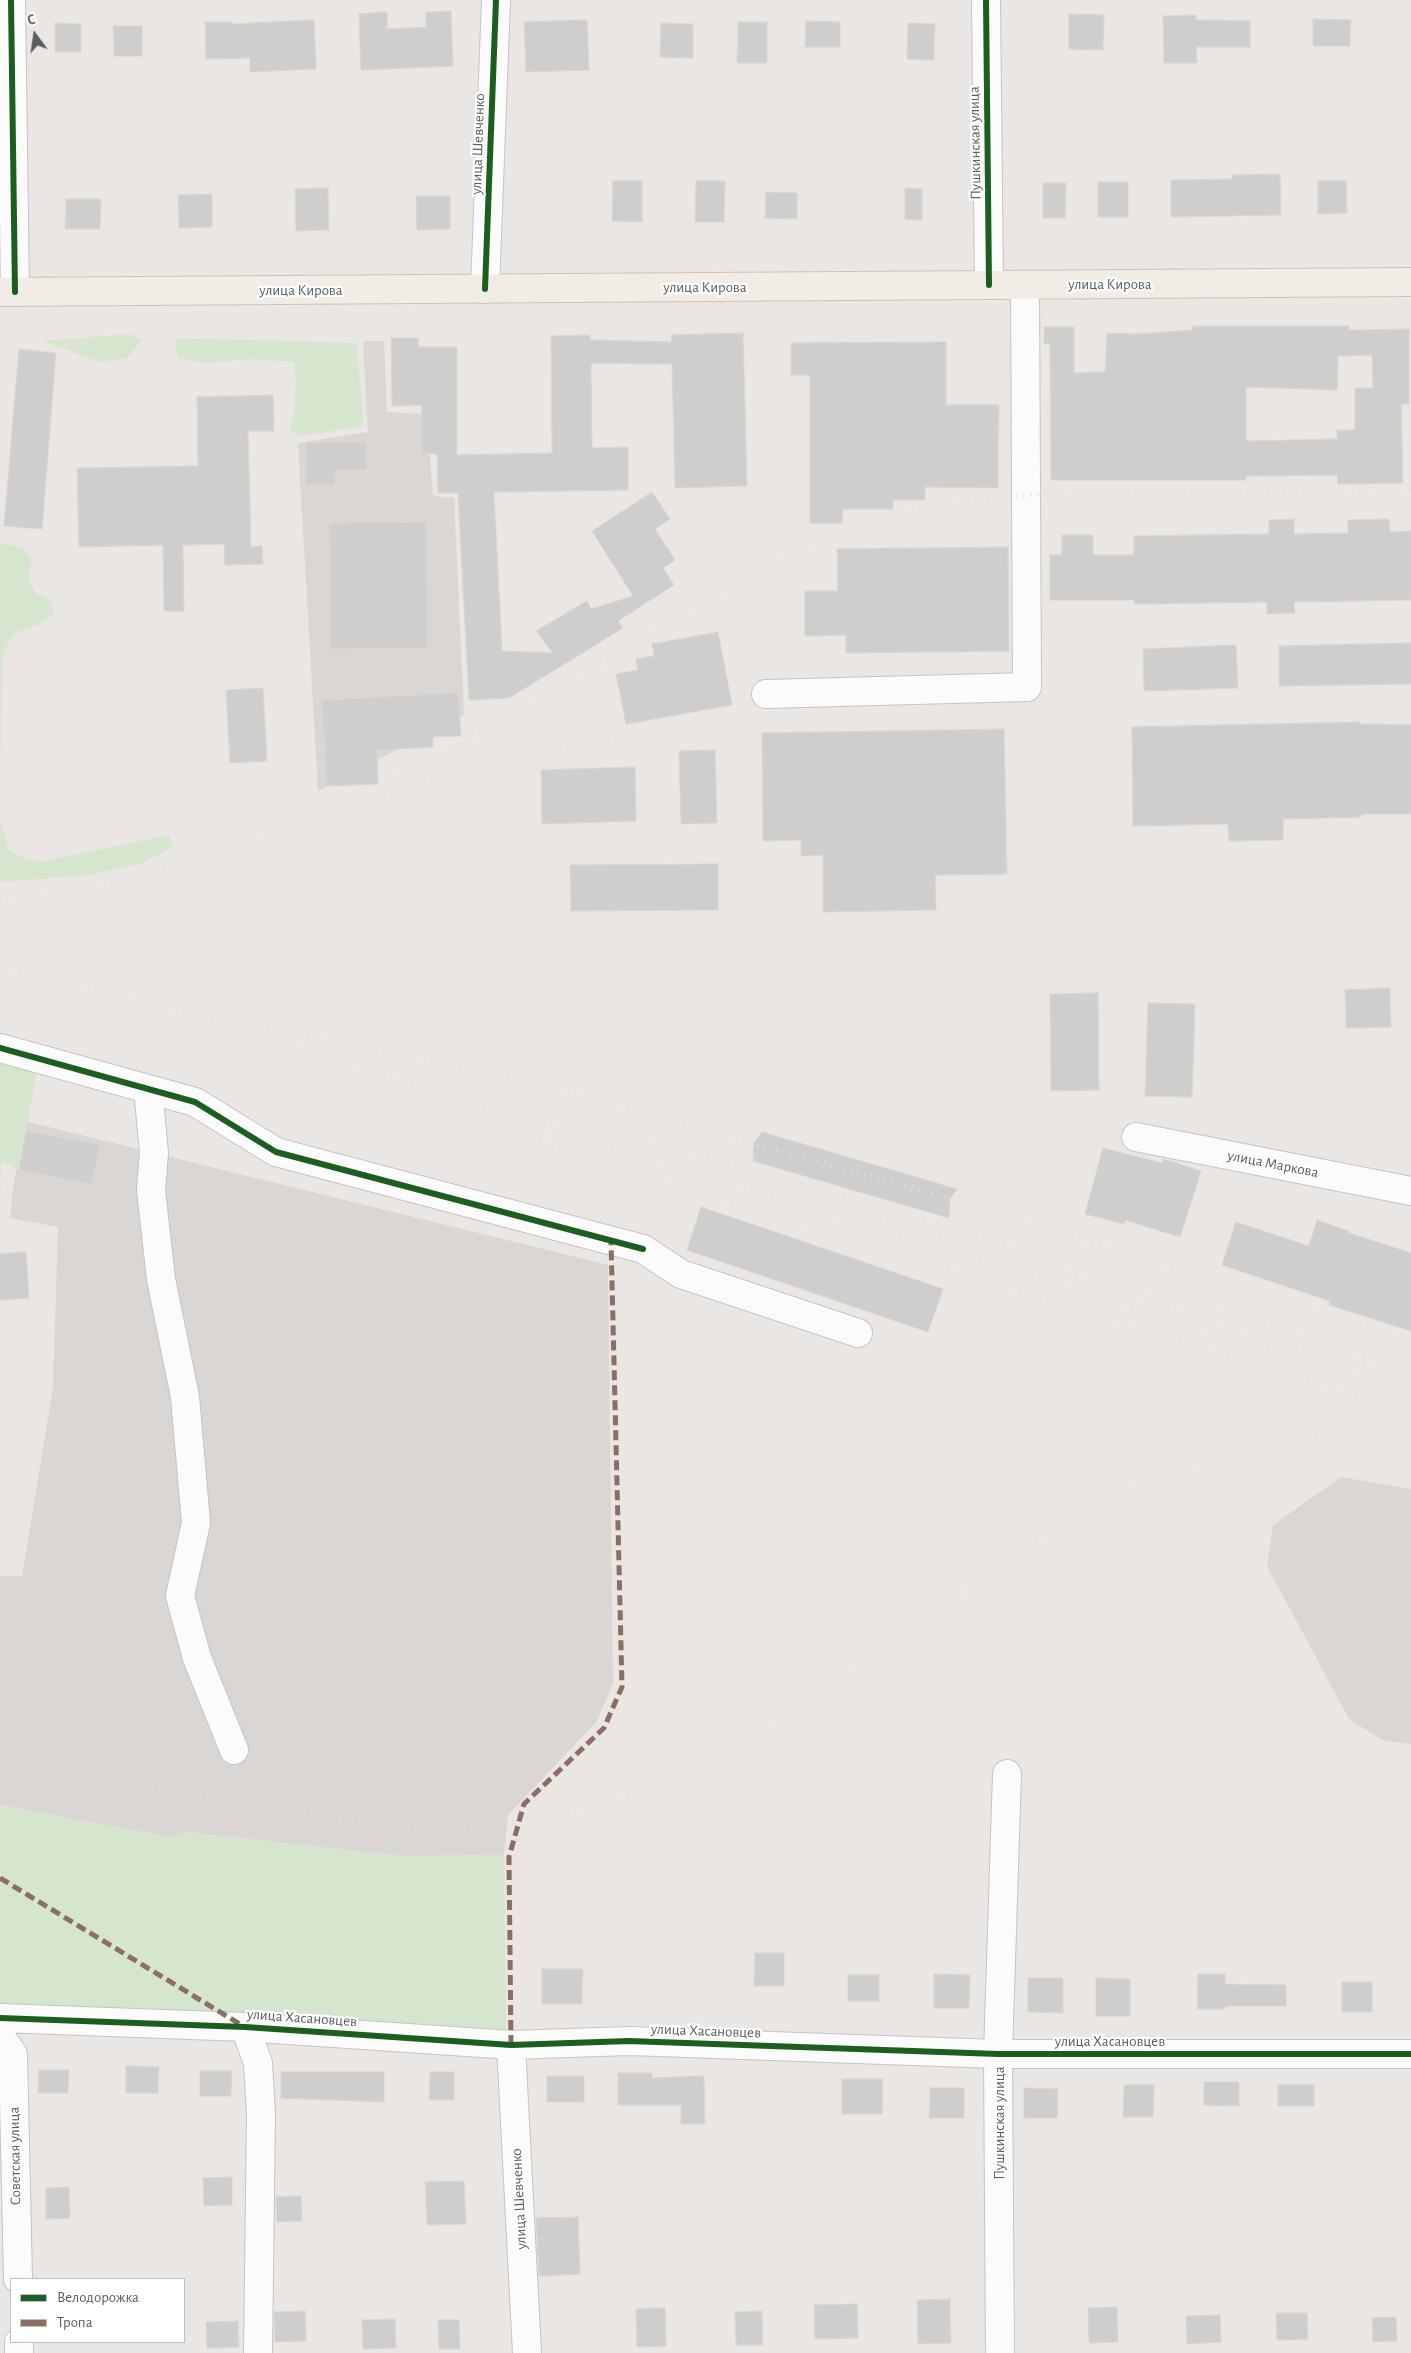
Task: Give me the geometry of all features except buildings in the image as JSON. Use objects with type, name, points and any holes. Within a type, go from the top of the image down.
[{"type":"main road","name":"улица Кирова","points":[[7,292],[1411,282]]},
{"type":"street","points":[[7,292],[11,0]]},
{"type":"street","name":"улица Шевченко","points":[[485,289],[496,0]]},
{"type":"street","name":"Пушкинская улица","points":[[986,0],[989,285]]},
{"type":"street","points":[[766,694],[1027,687],[1025,285]]},
{"type":"street","points":[[0,1048],[195,1102],[276,1152],[643,1250],[681,1274],[858,1333]]},
{"type":"street","points":[[148,1089],[154,1153],[151,1190],[161,1279],[185,1397],[196,1523],[180,1596],[197,1658],[234,1750]]},
{"type":"street","name":"улица Маркова","points":[[1136,1137],[1411,1191]]},
{"type":"street","name":"Пушкинская улица","points":[[1000,2353],[998,2054],[1006,1774]]},
{"type":"street","name":"улица Хасановцев","points":[[0,2018],[245,2027],[511,2045],[629,2041],[998,2054],[1411,2054]]},
{"type":"street","points":[[245,2027],[258,2063],[261,2114],[258,2353]]},
{"type":"street","name":"Советская улица","points":[[0,2036],[13,2054],[18,2278]]},
{"type":"street","name":"улица Шевченко","points":[[511,2045],[527,2353]]},
{"type":"shaded area","points":[[363,341],[384,341],[387,412],[426,414],[433,496],[454,498],[464,715],[318,791],[298,443],[368,432]]},
{"type":"shaded area","points":[[25,1121],[608,1265],[613,1683],[597,1721],[508,1815],[504,1855],[402,1856],[185,1832],[170,1837],[0,1805],[0,1576],[22,1576],[53,1387],[58,1227],[10,1218],[13,1188]]},
{"type":"shaded area","points":[[1341,1477],[1411,1489],[1411,1744],[1382,1740],[1349,1719],[1267,1566],[1273,1525]]},
{"type":"green space","points":[[129,334],[142,340],[127,358],[100,362],[42,341]]},
{"type":"green space","points":[[175,338],[357,343],[363,426],[301,436],[290,430],[294,412],[296,386],[294,362],[252,359],[205,363],[178,358]]},
{"type":"green space","points":[[0,543],[22,547],[32,560],[28,577],[35,593],[51,601],[54,614],[40,624],[17,632],[9,640],[3,655],[0,769]]},
{"type":"green space","points":[[0,819],[9,850],[23,858],[40,862],[169,835],[173,847],[142,863],[89,875],[0,882]]},
{"type":"green space","points":[[0,1048],[39,1058],[19,1170],[1,1161],[0,1196]]},
{"type":"green space","points":[[0,1805],[170,1837],[185,1832],[402,1856],[504,1855],[506,2038],[0,2009]]},
{"type":"railway","points":[[0,900],[127,882],[288,828],[472,738],[585,676],[679,616],[779,560],[860,523],[912,510],[963,501],[1026,495],[1411,489]]},
{"type":"railway","points":[[338,812],[425,782],[659,728]]},
{"type":"railway","points":[[0,966],[134,999],[365,1067],[468,1103],[1411,1392]]},
{"type":"railway","points":[[205,1014],[549,1085],[950,1199],[1411,1340]]},
{"type":"railway","points":[[429,1096],[477,1117],[583,1157],[1411,1412]]},
{"type":"railway","points":[[544,1119],[663,1145],[761,1170],[1411,1369]]},
{"type":"railway","points":[[819,1203],[888,1220],[1411,1380]]},
{"type":"railway","points":[[69,1776],[388,1827],[450,1828],[507,1824],[574,1812],[640,1794],[713,1762],[795,1714],[1023,1549],[1092,1507],[1153,1477],[1220,1456],[1286,1440],[1356,1431],[1411,1432]]},
{"type":"marked path","points":[[511,2045],[509,1857],[524,1804],[604,1728],[622,1687],[611,1241]]},
{"type":"marked path","points":[[0,1878],[243,2026]]},
{"type":"cycle path","points":[[11,0],[15,292]]},
{"type":"cycle path","points":[[485,289],[496,0]]},
{"type":"cycle path","points":[[986,0],[989,285]]},
{"type":"cycle path","points":[[0,1048],[195,1102],[276,1152],[643,1249]]},
{"type":"cycle path","points":[[0,2018],[245,2027],[511,2045],[629,2041],[998,2054],[1411,2054]]}]
